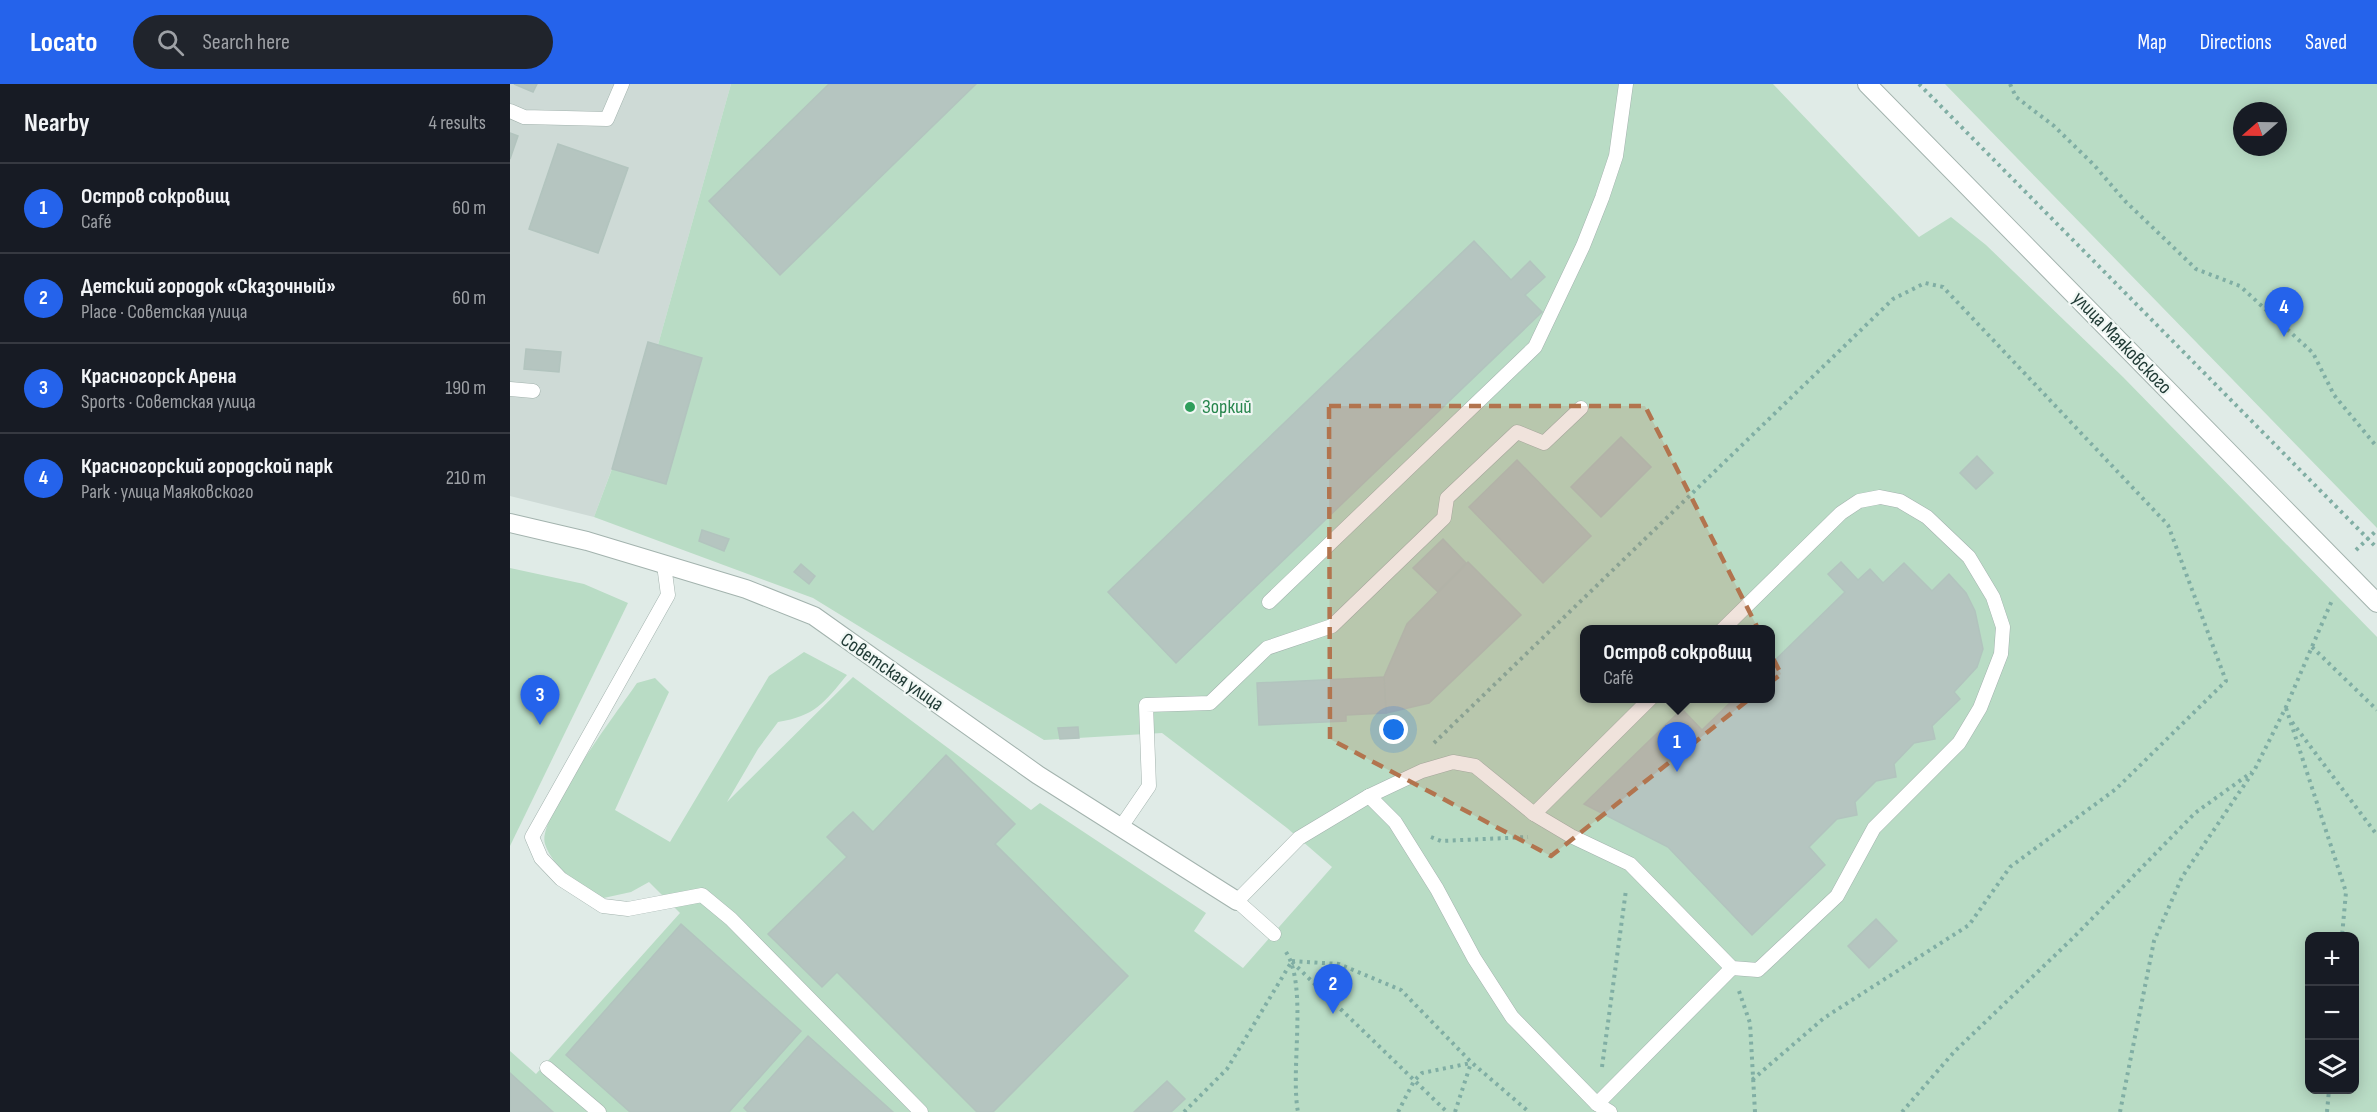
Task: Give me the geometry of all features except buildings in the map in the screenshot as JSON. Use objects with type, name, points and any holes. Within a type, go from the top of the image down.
[{"type":"street","name":"улица Маяковского","points":[[1867,84],[2377,603]]},
{"type":"street","name":"Советская улица","points":[[510,523],[587,541],[746,589],[814,616],[1038,775],[1237,901]]},
{"type":"lane","points":[[510,111],[524,117],[607,119],[622,84]]},
{"type":"lane","points":[[1269,602],[1535,346],[1583,246],[1602,198],[1616,156],[1626,84]]},
{"type":"lane","points":[[510,389],[532,391]]},
{"type":"lane","points":[[1120,827],[1149,786],[1146,705],[1210,703],[1267,648],[1332,626],[1444,518],[1447,498],[1517,432],[1544,443],[1581,408]]},
{"type":"lane","points":[[1274,934],[1237,901],[1299,838],[1369,796],[1422,771],[1453,762],[1475,766],[1534,814],[1571,836],[1630,864],[1732,968],[1758,970],[1838,896],[1874,828],[1959,743],[1980,708],[1996,672],[2001,654],[2002,627],[1993,597],[1969,556],[1927,517],[1900,501],[1880,497],[1859,501],[1841,513],[1727,625]]},
{"type":"lane","points":[[664,565],[668,595],[532,837],[541,858],[561,879],[603,906],[628,909],[702,895],[731,919],[921,1112]]},
{"type":"lane","points":[[1534,814],[1647,703]]},
{"type":"lane","points":[[1369,796],[1395,822],[1437,889],[1474,958],[1512,1017],[1597,1104],[1610,1112]]},
{"type":"lane","points":[[1597,1104],[1732,968]]},
{"type":"lane","points":[[548,1068],[599,1112]]},
{"type":"path","points":[[1919,84],[2377,548]]},
{"type":"path","points":[[2010,84],[2016,97],[2054,126],[2094,165],[2125,201],[2196,269],[2240,286],[2313,353],[2334,395],[2377,447]]},
{"type":"path","points":[[1422,771],[1435,741],[1893,299],[1925,283],[1943,287],[2168,525],[2226,681],[2116,789],[2010,867],[1969,925],[1824,1018],[1752,1080]]},
{"type":"path","points":[[2354,553],[2377,530]]},
{"type":"path","points":[[2120,1112],[2154,941],[2182,877],[2254,769],[2286,708],[2333,598]]},
{"type":"path","points":[[2312,647],[2377,710]]},
{"type":"path","points":[[2286,708],[2346,892],[2342,932]]},
{"type":"path","points":[[2290,719],[2377,835]]},
{"type":"path","points":[[1902,1112],[1954,1052],[2074,937],[2195,813],[2254,769]]},
{"type":"path","points":[[1395,822],[1441,841],[1571,836]]},
{"type":"path","points":[[1597,1104],[1630,864]]},
{"type":"path","points":[[1274,934],[1292,961],[1447,1112]]},
{"type":"path","points":[[1292,961],[1340,964],[1401,990],[1471,1062],[1529,1112]]},
{"type":"path","points":[[1184,1112],[1227,1069],[1292,961]]},
{"type":"path","points":[[1292,961],[1297,999],[1298,1112]]},
{"type":"path","points":[[1732,968],[1750,1023],[1755,1112]]},
{"type":"path","points":[[1398,1112],[1414,1081],[1422,1073],[1471,1062]]},
{"type":"path","points":[[1455,1112],[1471,1062]]},
{"type":"path","points":[[2327,1112],[2329,1094]]},
{"type":"highlighted area","points":[[1329,406],[1645,406],[1781,674],[1551,856],[1330,739]]},
{"type":"shaded area","points":[[510,84],[731,84],[658,345],[594,517],[510,496]]},
{"type":"green space","points":[[731,84],[1773,84],[1919,237],[1951,217],[1986,245],[2123,377],[2377,637],[2377,1112],[510,1112],[510,1051],[536,1074],[680,913],[649,882],[631,892],[599,899],[576,882],[554,861],[545,844],[546,831],[553,812],[566,789],[637,683],[655,678],[669,692],[615,810],[670,842],[769,676],[804,652],[847,675],[818,707],[801,716],[778,722],[758,749],[727,802],[853,677],[1031,810],[1040,803],[1206,913],[1194,931],[1243,968],[1332,867],[1287,828],[1162,733],[1044,740],[813,598],[594,517],[612,469],[648,342],[658,345]]},
{"type":"green space","points":[[1945,84],[2377,84],[2377,528]]},
{"type":"green space","points":[[510,568],[584,584],[628,603],[510,846]]},
{"type":"place","name":"Красногорский городской парк","points":[[2284,337]]},
{"type":"place","name":"Зоркий","points":[[1190,407]]},
{"type":"place","name":"Красногорск Арена","points":[[540,725]]},
{"type":"place","name":"Остров сокровищ","points":[[1677,772]]},
{"type":"place","name":"Детский городок «Сказочный»","points":[[1333,1014]]}]
